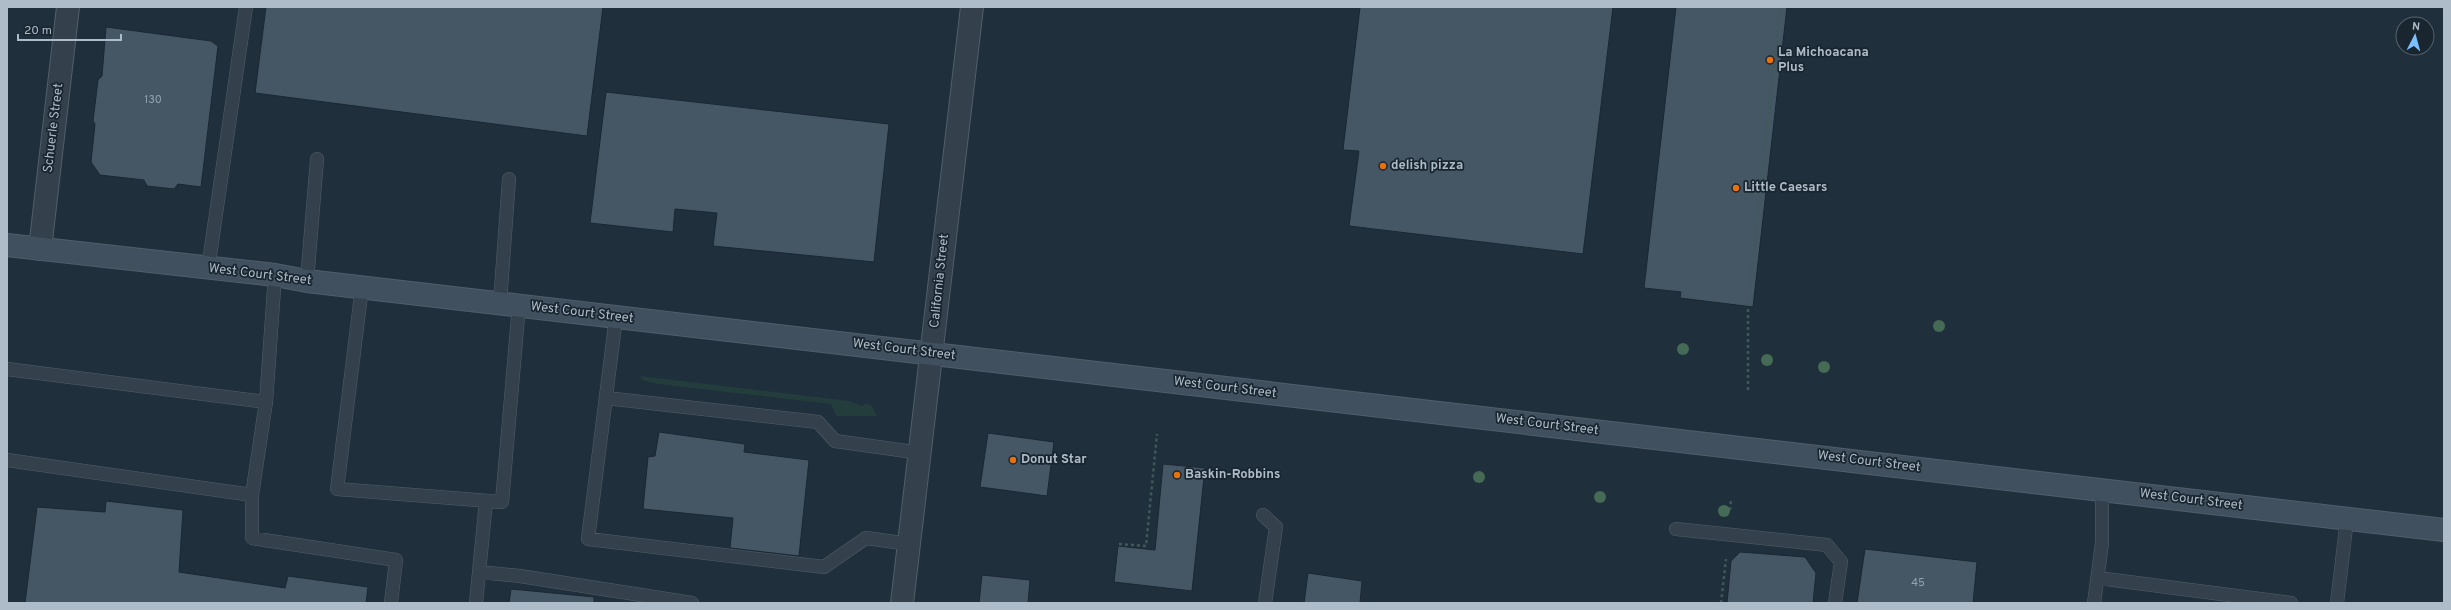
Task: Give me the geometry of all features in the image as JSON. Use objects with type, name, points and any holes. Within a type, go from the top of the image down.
[{"type":"street","name":"Schuerle Street","points":[[40,249],[68,7]]},
{"type":"street","name":"California Street","points":[[902,603],[921,453],[972,7]]},
{"type":"street","name":"West Court Street","points":[[7,245],[208,269],[275,275],[307,281],[2444,530]]},
{"type":"lane","points":[[208,269],[246,7]]},
{"type":"lane","points":[[307,281],[317,159]]},
{"type":"lane","points":[[362,287],[337,489],[502,502],[509,304],[509,179]]},
{"type":"lane","points":[[275,275],[266,402],[252,495],[252,538],[396,560],[391,603]]},
{"type":"lane","points":[[616,317],[588,539],[824,567],[866,538],[910,544]]},
{"type":"lane","points":[[7,369],[266,402]]},
{"type":"lane","points":[[606,398],[818,422],[835,442],[921,453]]},
{"type":"lane","points":[[7,460],[252,495]]},
{"type":"lane","points":[[2094,603],[2102,543],[2102,490]]},
{"type":"lane","points":[[476,603],[486,501]]},
{"type":"lane","points":[[1262,514],[1276,527],[1265,603]]},
{"type":"lane","points":[[2337,603],[2347,519]]},
{"type":"lane","points":[[1676,529],[1827,544],[1841,562],[1836,603]]},
{"type":"lane","points":[[479,572],[520,576],[692,603]]},
{"type":"lane","points":[[2098,578],[2291,603]]},
{"type":"path","points":[[1748,390],[1748,307],[1780,7]]},
{"type":"path","points":[[1119,544],[1146,546],[1157,434]]},
{"type":"green space","points":[[640,376],[849,401],[862,406],[866,403],[872,406],[877,416],[836,416],[831,404],[658,384],[642,380]]},
{"type":"building","points":[[266,7],[603,7],[587,136],[255,93]]},
{"type":"building","points":[[1360,7],[1613,7],[1583,254],[1349,226],[1359,151],[1343,150]]},
{"type":"building","points":[[1676,7],[1787,7],[1753,307],[1680,298],[1681,292],[1644,288]]},
{"type":"building","points":[[106,27],[211,41],[218,46],[201,187],[178,184],[174,189],[147,186],[144,180],[100,175],[91,162],[95,124],[93,121],[98,80],[102,76]]},
{"type":"building","points":[[606,92],[889,124],[874,262],[713,246],[717,213],[675,209],[673,232],[590,223]]},
{"type":"building","points":[[659,432],[745,444],[744,452],[809,460],[799,556],[730,548],[733,518],[643,509],[648,457],[655,456]]},
{"type":"building","points":[[988,433],[1054,442],[1047,496],[980,487]]},
{"type":"building","points":[[1163,464],[1205,468],[1192,591],[1114,582],[1118,546],[1155,550]]},
{"type":"building","points":[[106,501],[183,510],[179,572],[285,588],[288,576],[368,587],[366,603],[25,603],[37,507],[105,512]]},
{"type":"building","points":[[1865,549],[1977,562],[1973,603],[1857,603]]},
{"type":"building","points":[[1740,552],[1805,557],[1816,573],[1813,603],[1727,603],[1731,561]]},
{"type":"building","points":[[1308,573],[1362,581],[1360,603],[1304,603]]},
{"type":"building","points":[[982,575],[1030,580],[1028,603],[979,603]]},
{"type":"building","points":[[511,589],[594,597],[594,603],[509,603]]},
{"type":"place","name":"La Michoacana Plus","points":[[1770,60]]},
{"type":"place","name":"delish pizza","points":[[1383,166]]},
{"type":"place","name":"Little Caesars","points":[[1736,188]]},
{"type":"place","name":"Donut Star","points":[[1013,460]]},
{"type":"place","name":"Baskin-Robbins","points":[[1177,475]]}]
